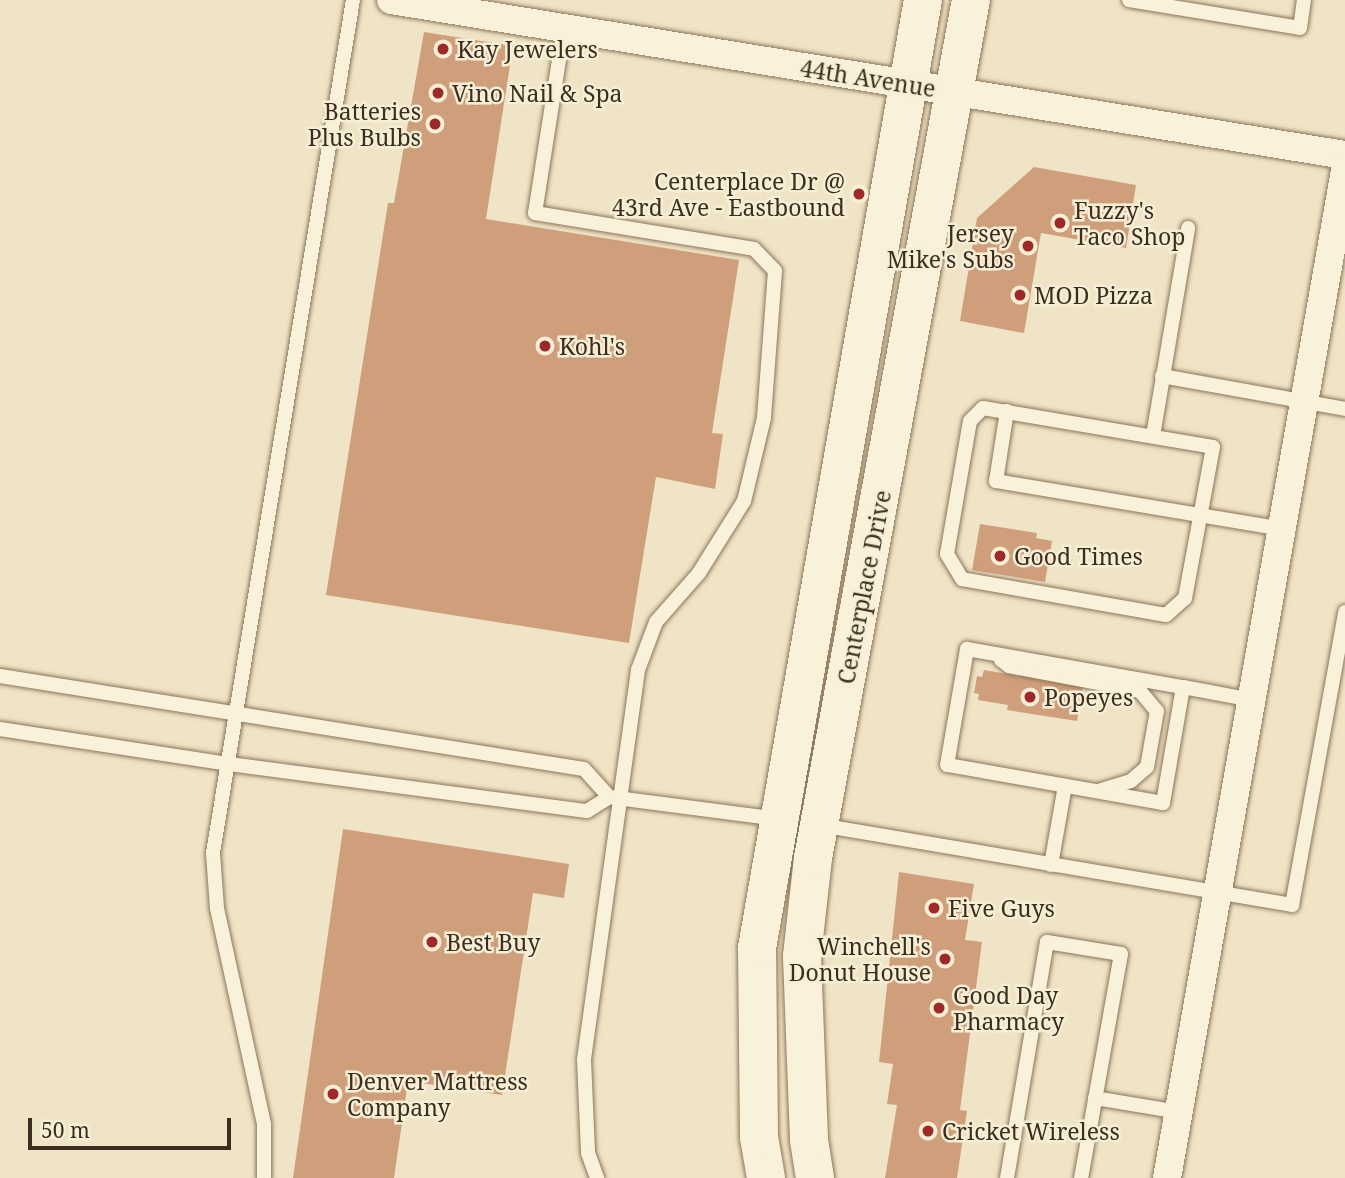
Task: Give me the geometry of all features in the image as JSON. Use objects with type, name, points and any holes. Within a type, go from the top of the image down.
[{"type":"street","name":"44th Avenue","points":[[391,0],[1345,155]]},
{"type":"street","name":"Centerplace Drive","points":[[766,1178],[760,1137],[757,948],[777,819],[923,0]]},
{"type":"street","name":"Centerplace Drive","points":[[815,1178],[809,1139],[802,956],[820,825],[971,0]]},
{"type":"street","points":[[1167,1178],[1345,171]]},
{"type":"lane","points":[[264,1178],[264,1124],[217,908],[213,853],[239,714],[353,0]]},
{"type":"lane","points":[[1129,0],[1300,28],[1304,0]]},
{"type":"lane","points":[[564,28],[535,212],[754,249],[775,271],[764,418],[744,501],[699,573],[656,622],[638,670],[616,798],[584,1060],[589,1153],[597,1178]]},
{"type":"lane","points":[[1153,436],[1188,228]]},
{"type":"lane","points":[[1162,376],[1345,409]]},
{"type":"lane","points":[[983,408],[1153,436],[1213,447],[1185,598],[1166,615],[962,579],[947,554],[970,421],[983,408]]},
{"type":"lane","points":[[1007,411],[996,481],[1282,529]]},
{"type":"lane","points":[[0,729],[229,764],[587,811],[616,798],[777,819],[1292,905],[1345,612]]},
{"type":"lane","points":[[1183,687],[1163,803],[947,765],[967,649],[1183,687],[1252,700]]},
{"type":"lane","points":[[991,653],[1009,666],[1140,691],[1157,711],[1147,767],[1131,780],[1098,792]]},
{"type":"lane","points":[[0,676],[584,769],[616,798]]},
{"type":"lane","points":[[1051,864],[1065,786]]},
{"type":"lane","points":[[1006,1178],[1047,942],[1121,954],[1081,1178]]},
{"type":"lane","points":[[1095,1098],[1179,1112]]},
{"type":"building","name":"Kohl's","points":[[424,32],[513,46],[486,219],[739,260],[712,433],[723,434],[715,489],[656,477],[629,643],[326,595],[388,203],[394,203]]},
{"type":"building","points":[[1034,167],[1136,185],[1126,248],[1041,233],[1024,333],[960,321],[977,218]]},
{"type":"building","points":[[980,524],[1037,533],[1036,538],[1052,541],[1045,582],[972,570]]},
{"type":"building","name":"Popeyes","points":[[984,670],[1019,676],[1020,671],[1083,686],[1077,721],[1007,710],[1008,705],[978,700],[979,694],[974,693],[977,676],[982,677]]},
{"type":"building","points":[[343,829],[569,864],[564,898],[533,893],[502,1095],[408,1081],[394,1178],[293,1178]]},
{"type":"building","points":[[899,872],[974,884],[965,940],[982,942],[960,1110],[967,1111],[957,1178],[885,1178],[897,1105],[887,1104],[893,1064],[879,1062]]},
{"type":"place","name":"Kay Jewelers","points":[[443,49]]},
{"type":"place","name":"Vino Nail & Spa","points":[[438,93]]},
{"type":"place","name":"Batteries Plus Bulbs","points":[[435,124]]},
{"type":"place","name":"Centerplace Dr @ 43rd Ave - Eastbound","points":[[859,194]]},
{"type":"place","name":"Fuzzy's Taco Shop","points":[[1060,223]]},
{"type":"place","name":"Jersey Mike's Subs","points":[[1028,246]]},
{"type":"place","name":"MOD Pizza","points":[[1020,295]]},
{"type":"place","name":"Kohl's","points":[[545,346]]},
{"type":"place","name":"Good Times","points":[[1000,556]]},
{"type":"place","name":"Popeyes","points":[[1030,697]]},
{"type":"place","name":"Five Guys","points":[[934,908]]},
{"type":"place","name":"Best Buy","points":[[432,942]]},
{"type":"place","name":"Winchell's Donut House","points":[[945,959]]},
{"type":"place","name":"Good Day Pharmacy","points":[[939,1008]]},
{"type":"place","name":"Denver Mattress Company","points":[[333,1094]]},
{"type":"place","name":"Cricket Wireless","points":[[928,1131]]}]
